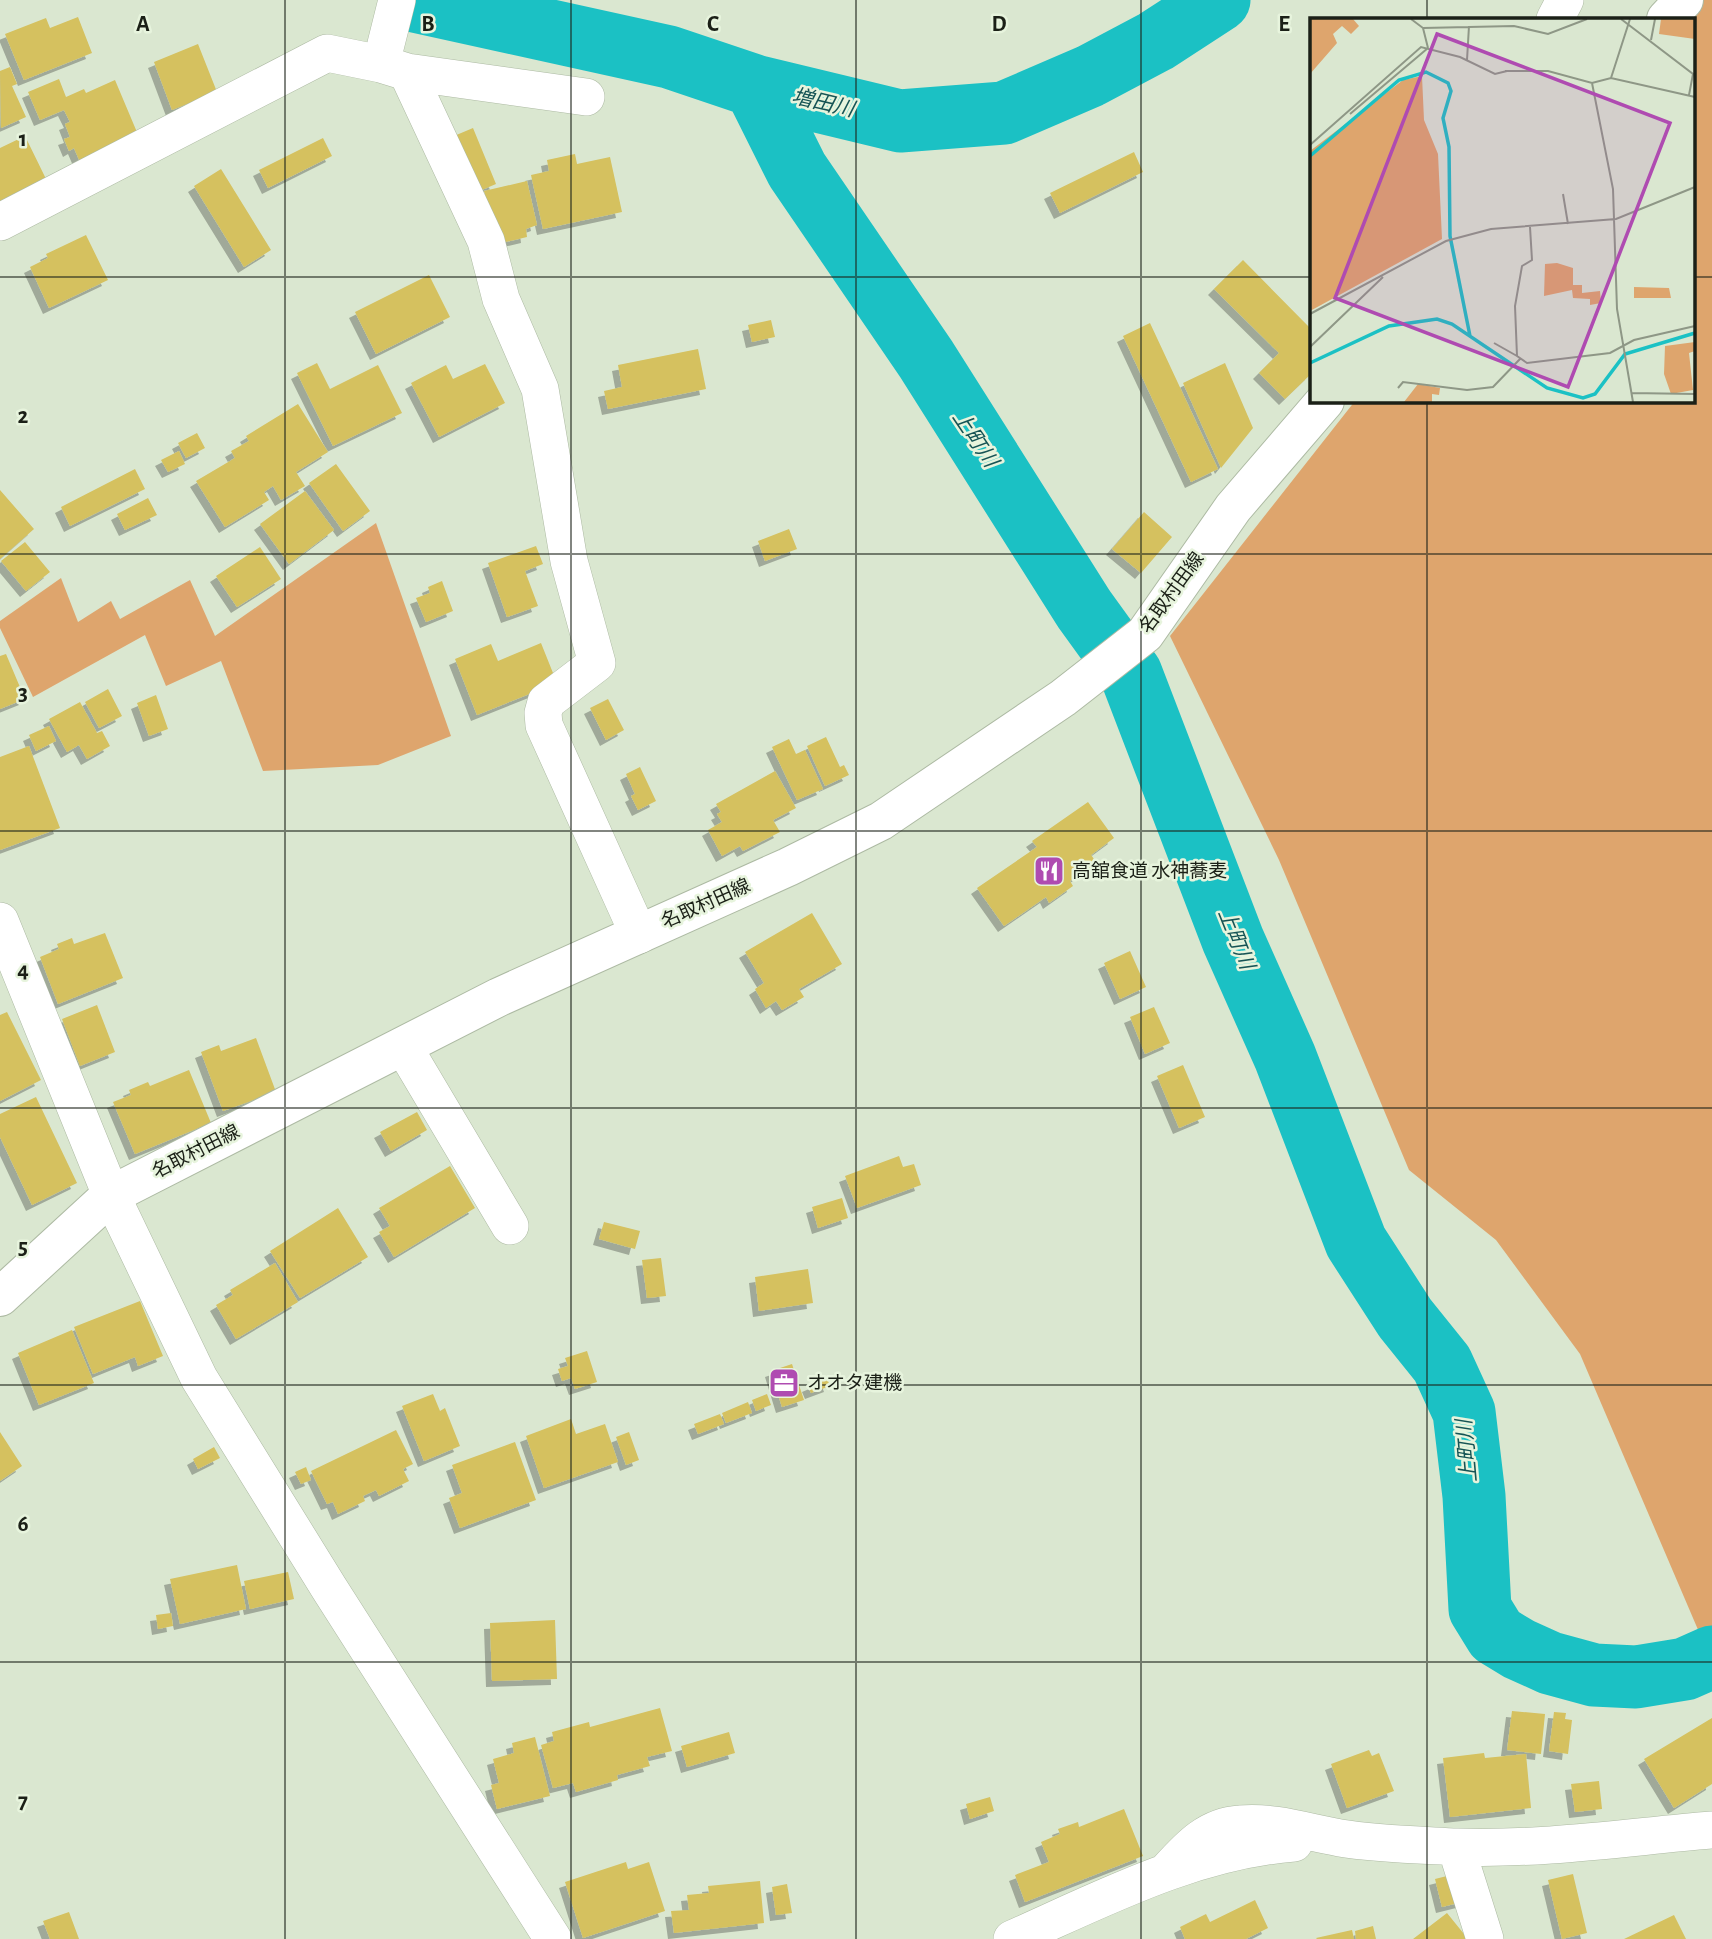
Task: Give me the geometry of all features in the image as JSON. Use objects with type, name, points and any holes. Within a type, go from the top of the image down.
[{"type":"main road","points":[[1667,18],[1684,0]]},
{"type":"main road","name":"名取村田線","points":[[0,1297],[111,1195],[499,997],[788,867],[881,821],[1063,698],[1144,634],[1233,508],[1324,402]]},
{"type":"street","points":[[397,0],[391,61],[486,241],[501,299],[540,389],[569,561],[597,663],[546,702],[544,724],[639,934]]},
{"type":"street","points":[[1556,18],[1565,0]]},
{"type":"street","points":[[0,222],[327,53],[391,61],[586,97]]},
{"type":"street","points":[[0,921],[111,1195],[199,1378],[336,1600],[554,1939]]},
{"type":"street","points":[[403,1046],[510,1226]]},
{"type":"street","points":[[1012,1939],[1167,1871],[1197,1839],[1215,1830],[1239,1824],[1278,1824],[1342,1839],[1507,1848],[1712,1830]]},
{"type":"street","points":[[1456,1847],[1485,1939]]},
{"type":"shaded area","points":[[1701,0],[1712,0],[1712,1628],[1699,1632],[1580,1354],[1496,1240],[1409,1170],[1279,860],[1170,636],[1354,402],[1694,402],[1694,18],[1684,18]]},
{"type":"shaded area","points":[[376,523],[451,736],[378,765],[263,771],[221,661],[166,686],[145,635],[33,697],[0,628],[0,621],[61,578],[78,622],[111,601],[120,619],[190,580],[215,636]]},
{"type":"building","points":[[78,17],[92,53],[24,80],[5,34],[46,18],[50,28]]},
{"type":"building","points":[[198,44],[217,92],[172,110],[154,62]]},
{"type":"building","points":[[10,67],[17,84],[12,86],[26,117],[1,128],[0,71]]},
{"type":"building","points":[[59,79],[66,97],[84,89],[86,93],[115,80],[139,137],[80,162],[74,148],[69,151],[64,139],[70,137],[65,124],[70,122],[64,110],[40,120],[28,92]]},
{"type":"building","points":[[473,128],[496,184],[477,192],[454,136]]},
{"type":"building","points":[[25,136],[47,181],[0,204],[0,148]]},
{"type":"building","points":[[323,138],[332,156],[268,188],[259,170]]},
{"type":"building","points":[[1134,152],[1143,172],[1060,213],[1050,193]]},
{"type":"building","points":[[575,154],[577,164],[610,157],[622,212],[543,229],[531,175],[549,171],[547,160]]},
{"type":"building","points":[[221,169],[271,250],[244,267],[194,186]]},
{"type":"building","points":[[527,181],[537,225],[526,229],[527,237],[497,244],[484,191]]},
{"type":"building","points":[[86,235],[108,280],[49,308],[30,267],[48,258],[46,254]]},
{"type":"building","points":[[1243,260],[1310,328],[1310,375],[1285,399],[1259,373],[1279,353],[1214,289]]},
{"type":"building","points":[[429,275],[450,317],[376,354],[355,312]]},
{"type":"building","points":[[771,320],[775,337],[752,342],[748,325]]},
{"type":"building","points":[[1150,323],[1218,469],[1191,482],[1123,336]]},
{"type":"building","points":[[698,349],[706,389],[608,409],[604,391],[622,387],[618,365]]},
{"type":"building","points":[[317,363],[330,389],[378,365],[402,413],[333,446],[297,373]]},
{"type":"building","points":[[1225,363],[1253,428],[1221,468],[1183,383]]},
{"type":"building","points":[[485,364],[505,403],[439,437],[411,383],[446,365],[453,379]]},
{"type":"building","points":[[298,404],[328,452],[296,472],[305,486],[281,500],[273,486],[264,492],[269,500],[225,527],[196,481],[235,458],[231,451],[249,441],[246,436]]},
{"type":"building","points":[[197,433],[205,448],[186,458],[178,443]]},
{"type":"building","points":[[179,451],[185,464],[168,472],[161,460]]},
{"type":"building","points":[[336,464],[370,511],[343,531],[309,483]]},
{"type":"building","points":[[135,469],[145,489],[70,526],[61,507]]},
{"type":"building","points":[[0,490],[34,529],[0,559]]},
{"type":"building","points":[[305,491],[334,530],[289,564],[260,524]]},
{"type":"building","points":[[148,498],[157,515],[125,530],[117,514]]},
{"type":"building","points":[[1144,512],[1172,537],[1141,573],[1112,549]]},
{"type":"building","points":[[789,529],[797,549],[765,561],[758,541]]},
{"type":"building","points":[[25,542],[50,572],[26,591],[1,561]]},
{"type":"building","points":[[536,546],[543,564],[525,571],[538,606],[507,617],[488,563]]},
{"type":"building","points":[[260,547],[281,579],[237,607],[216,576]]},
{"type":"building","points":[[442,581],[453,611],[426,622],[416,598],[430,593],[428,587]]},
{"type":"building","points":[[541,643],[557,683],[477,715],[455,659],[491,644],[498,661]]},
{"type":"building","points":[[6,654],[25,699],[0,709],[0,656]]},
{"type":"building","points":[[108,689],[122,716],[99,728],[85,702]]},
{"type":"building","points":[[156,695],[168,729],[149,736],[137,703]]},
{"type":"building","points":[[608,699],[624,730],[606,740],[590,708]]},
{"type":"building","points":[[80,702],[97,733],[102,731],[110,746],[87,759],[79,745],[67,752],[49,719]]},
{"type":"building","points":[[49,726],[56,741],[36,751],[29,735]]},
{"type":"building","points":[[826,737],[840,767],[844,765],[849,775],[825,786],[807,746]]},
{"type":"building","points":[[789,739],[796,754],[805,750],[823,789],[797,800],[772,747]]},
{"type":"building","points":[[29,746],[60,828],[0,850],[0,757]]},
{"type":"building","points":[[640,767],[656,801],[638,810],[631,796],[635,794],[626,774]]},
{"type":"building","points":[[775,771],[796,808],[773,820],[780,832],[743,851],[740,846],[722,856],[708,830],[722,822],[717,814],[721,812],[716,804]]},
{"type":"building","points":[[1088,802],[1114,838],[1091,855],[1097,863],[1070,881],[1073,886],[1049,903],[1046,897],[1004,926],[977,888],[1037,847],[1032,841]]},
{"type":"building","points":[[812,913],[842,964],[799,989],[804,997],[782,1010],[776,1001],[766,1008],[755,989],[764,983],[745,952]]},
{"type":"building","points":[[105,933],[123,978],[58,1004],[40,957],[59,949],[57,944],[72,938],[74,944]]},
{"type":"building","points":[[1130,951],[1146,987],[1120,999],[1104,963]]},
{"type":"building","points":[[97,1005],[115,1052],[80,1066],[62,1019]]},
{"type":"building","points":[[1154,1007],[1170,1043],[1145,1054],[1130,1017]]},
{"type":"building","points":[[7,1012],[41,1080],[0,1101],[0,1015]]},
{"type":"building","points":[[256,1038],[276,1092],[223,1111],[201,1052],[219,1045],[221,1051]]},
{"type":"building","points":[[1183,1065],[1205,1117],[1179,1128],[1157,1076]]},
{"type":"building","points":[[189,1070],[211,1123],[135,1154],[113,1102],[131,1095],[129,1090],[148,1082],[150,1086]]},
{"type":"building","points":[[36,1097],[77,1183],[32,1205],[0,1137],[0,1114]]},
{"type":"building","points":[[417,1112],[427,1130],[391,1151],[380,1132]]},
{"type":"building","points":[[899,1156],[903,1167],[914,1164],[921,1185],[857,1208],[845,1176]]},
{"type":"building","points":[[450,1166],[475,1208],[394,1257],[379,1232],[390,1226],[379,1208]]},
{"type":"building","points":[[842,1198],[848,1218],[818,1228],[812,1207]]},
{"type":"building","points":[[338,1208],[368,1257],[300,1298],[270,1251]]},
{"type":"building","points":[[604,1222],[640,1231],[635,1249],[599,1239]]},
{"type":"building","points":[[661,1258],[666,1296],[647,1298],[642,1260]]},
{"type":"building","points":[[275,1263],[298,1302],[236,1339],[216,1305],[233,1295],[230,1290]]},
{"type":"building","points":[[808,1269],[813,1303],[759,1311],[755,1277]]},
{"type":"building","points":[[140,1301],[163,1356],[138,1366],[135,1357],[93,1374],[74,1327]]},
{"type":"building","points":[[72,1330],[94,1383],[39,1405],[18,1353]]},
{"type":"building","points":[[587,1351],[597,1382],[575,1389],[571,1378],[562,1381],[558,1369],[568,1366],[565,1358]]},
{"type":"building","points":[[792,1364],[804,1400],[782,1407],[771,1371]]},
{"type":"building","points":[[827,1378],[830,1386],[811,1393],[808,1386]]},
{"type":"building","points":[[433,1394],[440,1411],[445,1408],[460,1446],[424,1461],[402,1406]]},
{"type":"building","points":[[767,1394],[771,1405],[756,1411],[752,1400]]},
{"type":"building","points":[[748,1402],[752,1413],[726,1423],[722,1413]]},
{"type":"building","points":[[720,1414],[724,1424],[698,1434],[694,1424]]},
{"type":"building","points":[[571,1419],[576,1434],[605,1424],[618,1462],[544,1488],[526,1436]]},
{"type":"building","points":[[396,1430],[413,1464],[403,1469],[409,1481],[379,1496],[376,1490],[363,1496],[365,1501],[338,1514],[333,1502],[327,1504],[311,1471]]},
{"type":"building","points":[[0,1432],[22,1466],[0,1481]]},
{"type":"building","points":[[629,1432],[639,1460],[626,1465],[616,1437]]},
{"type":"building","points":[[515,1442],[536,1500],[460,1528],[449,1498],[462,1493],[452,1465]]},
{"type":"building","points":[[214,1447],[220,1458],[198,1469],[193,1459]]},
{"type":"building","points":[[306,1467],[311,1480],[301,1484],[295,1472]]},
{"type":"building","points":[[237,1565],[246,1609],[180,1624],[170,1579]]},
{"type":"building","points":[[288,1572],[294,1599],[250,1609],[244,1581]]},
{"type":"building","points":[[171,1613],[173,1626],[158,1629],[156,1615]]},
{"type":"building","points":[[555,1620],[557,1679],[492,1681],[490,1623]]},
{"type":"building","points":[[660,1708],[672,1751],[647,1757],[650,1766],[617,1775],[618,1780],[576,1792],[573,1783],[553,1788],[541,1745],[554,1741],[552,1732],[589,1722],[590,1727]]},
{"type":"building","points":[[1512,1711],[1545,1714],[1541,1754],[1507,1750]]},
{"type":"building","points":[[1554,1712],[1566,1713],[1565,1719],[1572,1720],[1568,1754],[1549,1751]]},
{"type":"building","points":[[1712,1718],[1712,1784],[1674,1808],[1644,1759]]},
{"type":"building","points":[[729,1732],[735,1753],[687,1767],[681,1746]]},
{"type":"building","points":[[535,1737],[550,1796],[497,1809],[491,1785],[499,1783],[493,1759],[514,1753],[512,1743]]},
{"type":"building","points":[[1369,1750],[1372,1756],[1379,1753],[1394,1791],[1347,1808],[1331,1764]]},
{"type":"building","points":[[1484,1753],[1485,1758],[1526,1754],[1531,1808],[1450,1817],[1443,1758]]},
{"type":"building","points":[[1599,1781],[1602,1809],[1575,1812],[1571,1784]]},
{"type":"building","points":[[990,1797],[994,1811],[970,1819],[966,1804]]},
{"type":"building","points":[[1124,1809],[1143,1856],[1025,1902],[1015,1875],[1049,1862],[1041,1842],[1060,1834],[1058,1829],[1078,1822],[1079,1827]]},
{"type":"building","points":[[626,1862],[628,1869],[649,1862],[665,1911],[583,1938],[565,1882]]},
{"type":"building","points":[[1455,1874],[1462,1902],[1442,1907],[1435,1879]]},
{"type":"building","points":[[1573,1874],[1587,1933],[1562,1939],[1548,1880]]},
{"type":"building","points":[[760,1881],[764,1923],[674,1933],[671,1911],[689,1910],[687,1895],[709,1893],[708,1886]]},
{"type":"building","points":[[787,1884],[792,1913],[776,1915],[772,1887]]},
{"type":"building","points":[[1255,1900],[1268,1928],[1246,1939],[1185,1939],[1180,1927],[1206,1914],[1210,1922]]},
{"type":"building","points":[[69,1912],[79,1939],[50,1939],[43,1921]]},
{"type":"building","points":[[1447,1913],[1468,1939],[1413,1939]]},
{"type":"building","points":[[1674,1915],[1686,1939],[1624,1939]]},
{"type":"building","points":[[1373,1926],[1376,1939],[1356,1939],[1355,1931]]},
{"type":"building","points":[[1352,1930],[1354,1939],[1316,1938]]},
{"type":"waterway","name":"増田川","points":[[410,0],[669,57],[755,86],[900,121],[1004,113],[1090,76],[1156,41],[1219,0]]},
{"type":"waterway","name":"上町川","points":[[755,86],[797,170],[926,359],[1084,609],[1131,674],[1233,940],[1285,1057],[1356,1242],[1405,1318],[1442,1364],[1464,1412],[1474,1496],[1480,1609],[1496,1635],[1519,1649],[1550,1663],[1594,1675],[1636,1677],[1685,1669],[1712,1657]]},
{"type":"place","name":"高舘食道 水神蕎麦","points":[[1049,871]]},
{"type":"place","name":"オオタ建機","points":[[784,1383]]}]
